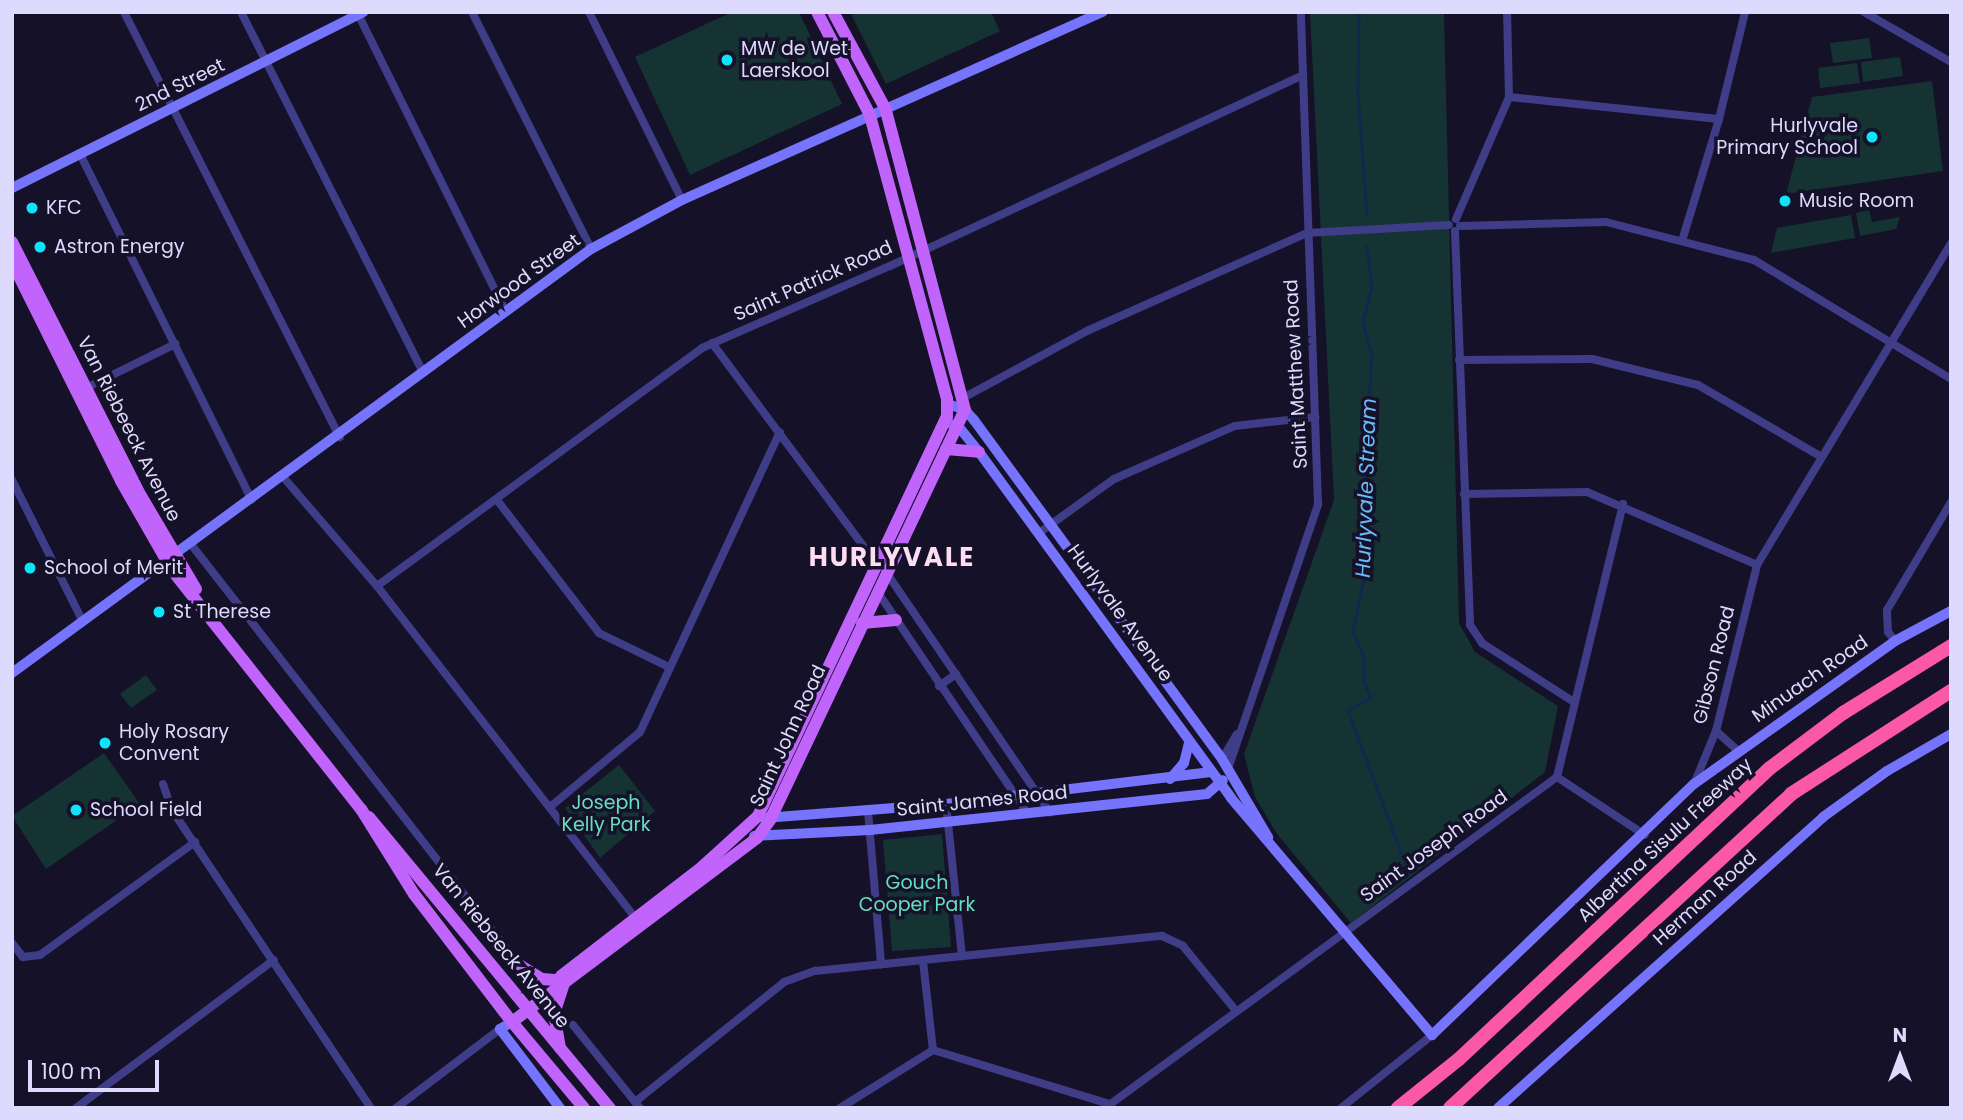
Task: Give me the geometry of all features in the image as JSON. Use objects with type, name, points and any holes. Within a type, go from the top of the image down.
[{"type":"highway","name":"Albertina Sisulu Freeway","points":[[1425,1087],[1770,768],[1843,713],[1951,646]]},
{"type":"highway","points":[[1451,1108],[1791,794],[1951,691]]},
{"type":"highway","points":[[1392,1108],[1425,1087]]},
{"type":"highway","points":[[1398,1108],[1425,1087]]},
{"type":"main road","points":[[817,12],[870,115],[947,404],[945,423]]},
{"type":"main road","name":"Hurlyvale Avenue","points":[[833,12],[885,108],[964,404]]},
{"type":"main road","name":"Van Riebeeck Avenue","points":[[12,242],[82,390],[169,558],[361,809],[414,894],[506,1023],[584,1108]]},
{"type":"main road","name":"Van Riebeeck Avenue","points":[[12,262],[82,390]]},
{"type":"main road","points":[[933,444],[942,410],[939,373]]},
{"type":"main road","name":"Saint John Road","points":[[506,1023],[751,834],[764,818],[958,426],[964,404]]},
{"type":"main road","name":"Saint John Road","points":[[764,818],[875,562],[945,423]]},
{"type":"main road","points":[[946,449],[979,452]]},
{"type":"main road","points":[[862,623],[896,620]]},
{"type":"main road","name":"Van Riebeeck Avenue","points":[[361,809],[381,827],[561,1052],[610,1108]]},
{"type":"main road","points":[[520,966],[542,979],[560,981],[554,1014],[561,1052]]},
{"type":"street","points":[[124,12],[340,437]]},
{"type":"street","points":[[241,12],[423,373]]},
{"type":"street","points":[[472,12],[591,249]]},
{"type":"street","points":[[589,12],[682,200]]},
{"type":"street","name":"Horwood Street","points":[[12,673],[340,437],[591,249],[682,200],[1103,12]]},
{"type":"street","name":"Saint Matthew Road","points":[[1220,784],[1228,769],[1315,516],[1315,417],[1301,12]]},
{"type":"street","points":[[1507,12],[1509,97],[1455,225],[1458,360],[1472,631],[1482,642],[1574,702]]},
{"type":"street","points":[[1682,241],[1720,119],[1745,12]]},
{"type":"street","points":[[1864,12],[1951,62]]},
{"type":"street","points":[[359,13],[506,312]]},
{"type":"street","name":"2nd Street","points":[[12,188],[359,13]]},
{"type":"street","name":"Saint Patrick Road","points":[[377,586],[712,343],[923,250],[1303,75]]},
{"type":"street","points":[[1509,97],[1720,119]]},
{"type":"street","points":[[80,154],[251,500]]},
{"type":"street","points":[[947,404],[964,404],[1088,330],[1307,233],[1455,225],[1600,222],[1760,262],[1951,380]]},
{"type":"street","name":"Gibson Road","points":[[1432,1035],[1644,835],[1694,784],[1716,731],[1757,565],[1820,456],[1951,243]]},
{"type":"street","points":[[712,343],[875,562],[886,572],[1050,812]]},
{"type":"street","points":[[82,390],[175,344]]},
{"type":"street","points":[[1458,360],[1592,359],[1686,382],[1710,390],[1820,456]]},
{"type":"street","name":"Hurlyvale Avenue","points":[[964,404],[1222,759],[1272,846]]},
{"type":"street","points":[[1039,533],[1114,479],[1235,426],[1315,417]]},
{"type":"street","points":[[945,423],[958,426]]},
{"type":"street","name":"Hurlyvale Avenue","points":[[958,426],[1039,533],[1220,784],[1343,934],[1432,1035]]},
{"type":"street","points":[[550,807],[638,736],[780,432]]},
{"type":"street","points":[[284,478],[377,586],[639,921]]},
{"type":"street","points":[[12,480],[83,622]]},
{"type":"street","points":[[1464,494],[1574,490],[1623,504],[1757,565]]},
{"type":"street","points":[[497,500],[599,633],[669,667]]},
{"type":"street","points":[[1895,642],[1886,624],[1887,610],[1951,502]]},
{"type":"street","points":[[1623,504],[1557,777],[1644,835]]},
{"type":"street","points":[[190,543],[543,995]]},
{"type":"street","points":[[875,562],[877,591],[1028,814]]},
{"type":"street","name":"Minuach Road","points":[[1694,784],[1895,642],[1951,611]]},
{"type":"street","points":[[939,686],[956,674]]},
{"type":"street","name":"Saint Matthew Road","points":[[1211,772],[1244,723]]},
{"type":"street","points":[[1716,731],[1738,751]]},
{"type":"street","name":"Herman Road","points":[[1498,1108],[1823,817],[1887,771],[1951,734]]},
{"type":"street","points":[[1170,779],[1184,763],[1189,743]]},
{"type":"street","name":"Saint James Road","points":[[764,818],[946,804],[1211,772]]},
{"type":"street","name":"Saint Joseph Road","points":[[1108,1106],[1557,777]]},
{"type":"street","points":[[163,784],[172,810],[371,1108]]},
{"type":"street","points":[[1207,794],[1220,784]]},
{"type":"street","name":"Saint James Road","points":[[751,834],[870,830],[1207,794],[1231,798]]},
{"type":"street","points":[[946,804],[962,956]]},
{"type":"street","points":[[868,811],[881,964]]},
{"type":"street","points":[[12,943],[23,957],[40,955],[195,842]]},
{"type":"street","points":[[573,1025],[637,1105],[784,982],[815,971],[1162,936],[1183,946],[1236,1011]]},
{"type":"street","points":[[76,1108],[274,961]]},
{"type":"street","points":[[923,961],[933,1050]]},
{"type":"street","points":[[396,1108],[506,1023],[560,1108]]},
{"type":"street","points":[[1341,1108],[1432,1035]]},
{"type":"street","points":[[840,1108],[933,1050],[1108,1106]]},
{"type":"green space","name":"MW de Wet Laerskool","points":[[732,12],[799,12],[842,104],[690,175],[635,57]]},
{"type":"green space","points":[[850,12],[991,12],[1000,31],[886,84]]},
{"type":"green space","points":[[1310,12],[1444,12],[1459,623],[1475,652],[1558,706],[1545,772],[1351,923],[1277,834],[1255,797],[1244,754],[1334,500]]},
{"type":"green space","points":[[1869,38],[1872,58],[1833,63],[1830,43]]},
{"type":"green space","points":[[1900,57],[1903,76],[1863,82],[1861,62]]},
{"type":"green space","points":[[1857,63],[1860,83],[1820,88],[1818,68]]},
{"type":"green space","points":[[1932,81],[1943,171],[1786,194],[1812,97]]},
{"type":"green space","points":[[1869,210],[1872,222],[1900,217],[1896,229],[1860,236],[1856,213]]},
{"type":"green space","points":[[1851,215],[1855,238],[1771,253],[1777,228]]},
{"type":"green space","points":[[146,675],[157,690],[131,708],[120,694]]},
{"type":"green space","name":"School Field","points":[[104,753],[140,804],[46,869],[12,816]]},
{"type":"green space","name":"Joseph Kelly Park","points":[[619,765],[655,811],[600,858],[565,808]]},
{"type":"green space","name":"Gouch Cooper Park","points":[[942,834],[951,947],[892,951],[883,840]]},
{"type":"waterway","name":"Hurlyvale Stream","points":[[1359,12],[1358,94],[1367,213]]},
{"type":"waterway","name":"Hurlyvale Stream","points":[[1367,245],[1372,288],[1363,322],[1372,355],[1360,537],[1364,579],[1353,631],[1364,657],[1364,682],[1371,698],[1348,711],[1409,873]]},
{"type":"place","name":"MW de Wet Laerskool","points":[[727,60]]},
{"type":"place","name":"Hurlyvale Primary School","points":[[1872,137]]},
{"type":"place","name":"Music Room","points":[[1785,201]]},
{"type":"place","name":"KFC","points":[[32,208]]},
{"type":"place","name":"Astron Energy","points":[[40,247]]},
{"type":"place","name":"School of Merit","points":[[30,568]]},
{"type":"place","name":"St Therese","points":[[159,612]]},
{"type":"place","name":"Holy Rosary Convent","points":[[105,743]]},
{"type":"place","name":"School Field","points":[[76,810]]},
{"type":"district","name":"HURLYVALE","points":[[892,558]]}]
